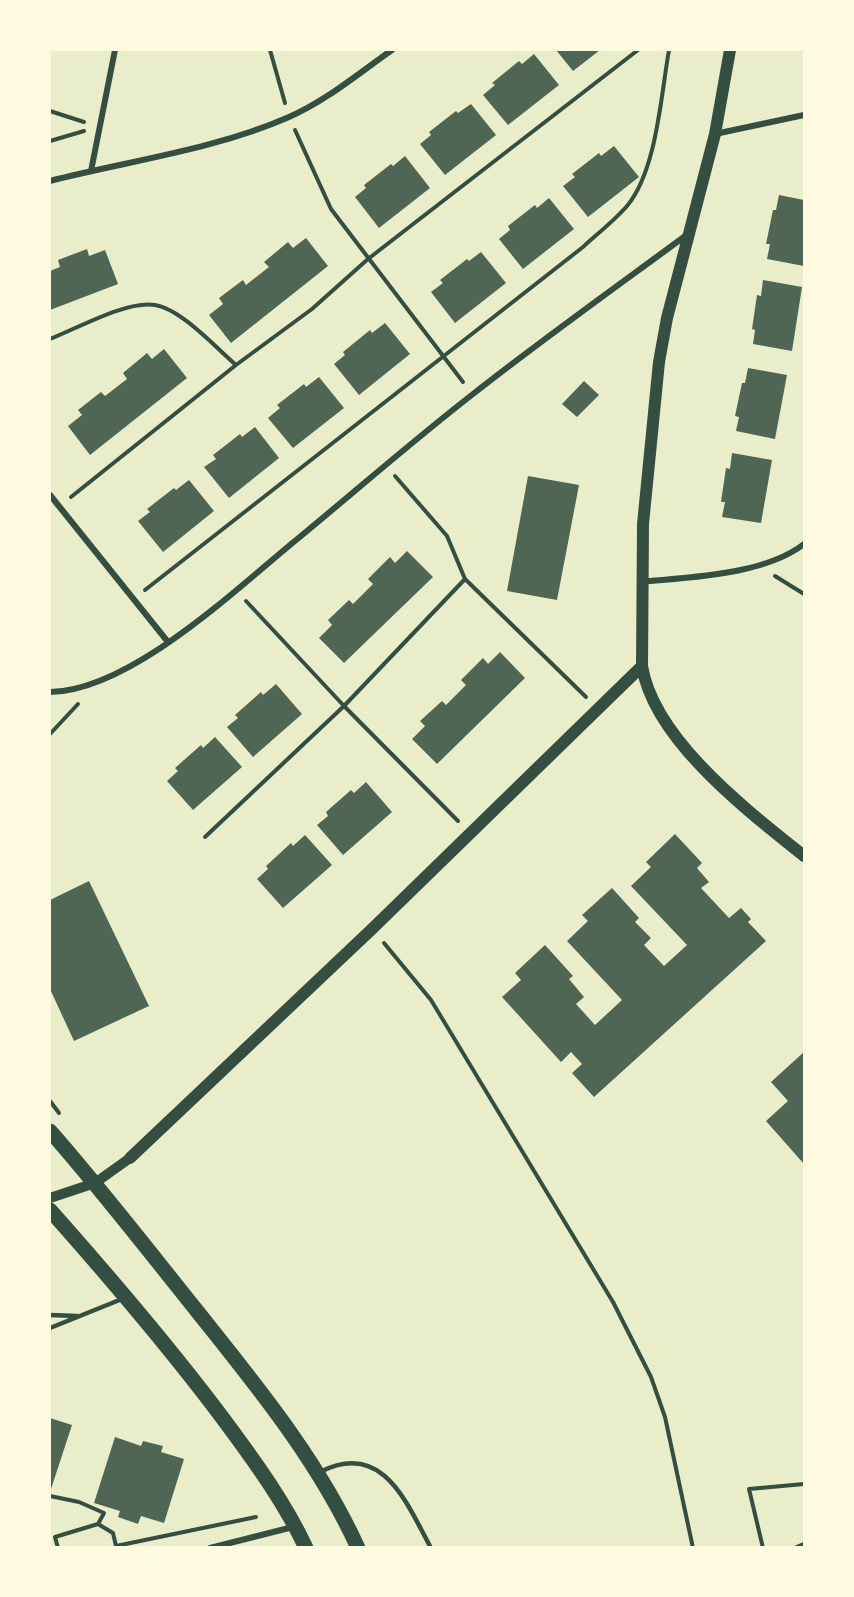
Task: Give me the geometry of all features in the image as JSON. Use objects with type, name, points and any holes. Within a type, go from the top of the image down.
[{"type":"main road","points":[[730,50],[715,135],[667,318],[659,362],[649,456],[641,582],[642,666],[645,684],[654,704],[682,745],[706,770],[804,856]]},
{"type":"main road","points":[[130,1158],[471,834],[642,666]]},
{"type":"main road","points":[[50,1131],[95,1183],[270,1405],[317,1473],[358,1548]]},
{"type":"main road","points":[[50,1210],[127,1297],[200,1387],[263,1473],[296,1526],[306,1548]]},
{"type":"street","points":[[91,171],[115,50]]},
{"type":"street","points":[[50,181],[249,132],[289,117],[337,89],[392,50]]},
{"type":"street","points":[[715,135],[804,115]]},
{"type":"street","points":[[50,692],[80,688],[103,680],[124,670],[168,642],[236,590],[472,394],[689,233]]},
{"type":"street","points":[[50,495],[168,642]]},
{"type":"street","points":[[641,582],[699,576],[757,565],[804,544]]},
{"type":"street","points":[[50,1198],[95,1183],[130,1158]]},
{"type":"street","points":[[210,1548],[296,1526]]},
{"type":"street","points":[[797,1548],[804,1545]]},
{"type":"lane","points":[[50,1328],[127,1297]]},
{"type":"lane","points":[[50,1315],[80,1316]]},
{"type":"lane","points":[[317,1473],[332,1466],[354,1463],[373,1466],[383,1473],[405,1500],[431,1548]]},
{"type":"path","points":[[270,50],[289,117],[311,171],[331,209],[472,394]]},
{"type":"path","points":[[58,506],[236,365],[312,309],[368,260],[638,50]]},
{"type":"path","points":[[132,600],[442,355],[583,247],[627,205],[637,190],[649,154],[669,50]]},
{"type":"path","points":[[50,111],[100,127]]},
{"type":"path","points":[[50,141],[100,127]]},
{"type":"path","points":[[50,339],[123,310],[154,304],[175,314],[236,365]]},
{"type":"path","points":[[386,466],[447,536],[465,579],[599,709]]},
{"type":"path","points":[[757,565],[804,594]]},
{"type":"path","points":[[204,837],[344,706],[465,579]]},
{"type":"path","points":[[236,590],[344,706],[471,834]]},
{"type":"path","points":[[50,734],[78,704]]},
{"type":"path","points":[[372,929],[431,1000],[489,1092],[613,1302],[651,1377],[665,1417],[693,1548]]},
{"type":"path","points":[[763,1548],[749,1489],[804,1484]]},
{"type":"path","points":[[50,1496],[70,1499],[104,1513],[98,1524],[55,1538],[58,1548]]},
{"type":"path","points":[[98,1524],[112,1533],[116,1546],[263,1516]]},
{"type":"building","points":[[556,50],[600,50],[573,71]]},
{"type":"building","points":[[534,54],[559,85],[508,125],[483,95],[495,85],[492,83],[519,61],[522,64]]},
{"type":"building","points":[[471,104],[496,135],[445,175],[420,144],[431,135],[429,132],[456,111],[458,113]]},
{"type":"building","points":[[614,146],[639,177],[588,217],[563,186],[575,177],[572,174],[599,153],[601,156]]},
{"type":"building","points":[[405,156],[430,188],[379,228],[355,197],[366,188],[364,185]]},
{"type":"building","points":[[779,195],[804,200],[804,266],[767,259],[770,244],[766,244],[773,210],[776,210]]},
{"type":"building","points":[[549,198],[574,229],[523,269],[499,239],[510,230],[508,226],[535,205],[537,208]]},
{"type":"building","points":[[306,238],[328,266],[231,343],[209,315],[223,304],[219,298],[243,280],[246,285],[269,267],[264,262],[288,242],[293,248]]},
{"type":"building","points":[[87,249],[89,256],[105,250],[118,284],[50,310],[50,271],[60,267],[58,260]]},
{"type":"building","points":[[481,252],[506,283],[455,323],[431,292],[443,283],[440,280],[467,259],[469,261]]},
{"type":"building","points":[[763,280],[802,287],[792,351],[753,344],[755,330],[752,329],[757,295],[761,296]]},
{"type":"building","points":[[385,323],[410,354],[359,395],[334,364],[345,355],[343,352],[370,330],[372,333]]},
{"type":"building","points":[[164,349],[187,378],[90,455],[68,426],[82,415],[78,410],[101,392],[105,396],[127,379],[123,373],[147,353],[152,359]]},
{"type":"building","points":[[748,368],[787,375],[775,439],[736,431],[739,417],[735,416],[742,383],[745,383]]},
{"type":"building","points":[[319,377],[344,408],[293,448],[268,418],[280,408],[277,405],[304,384],[306,387]]},
{"type":"building","points":[[584,381],[599,395],[577,417],[562,404]]},
{"type":"building","points":[[255,427],[279,458],[229,498],[204,467],[216,459],[213,455],[240,434],[242,437]]},
{"type":"building","points":[[732,453],[772,460],[761,523],[722,517],[725,502],[721,502],[726,468],[730,469]]},
{"type":"building","points":[[528,476],[579,485],[557,600],[507,591]]},
{"type":"building","points":[[189,480],[214,511],[163,552],[138,521],[150,512],[147,509],[174,488],[176,490]]},
{"type":"building","points":[[407,551],[433,577],[344,663],[319,638],[332,625],[328,620],[349,600],[353,604],[373,584],[368,579],[390,557],[395,563]]},
{"type":"building","points":[[500,652],[525,678],[437,764],[412,739],[425,726],[420,721],[442,701],[446,705],[466,685],[461,680],[483,658],[488,664]]},
{"type":"building","points":[[276,684],[302,714],[253,757],[227,727],[238,718],[235,715],[261,692],[263,695]]},
{"type":"building","points":[[215,737],[242,767],[193,810],[167,781],[178,771],[175,768],[201,745],[203,748]]},
{"type":"building","points":[[366,782],[392,812],[343,855],[317,825],[328,816],[326,812],[351,790],[354,793]]},
{"type":"building","points":[[675,834],[702,863],[697,868],[709,882],[701,888],[729,918],[741,908],[751,919],[748,922],[766,941],[594,1097],[572,1073],[582,1064],[571,1052],[561,1062],[502,997],[521,980],[515,973],[545,945],[573,976],[569,979],[584,997],[576,1004],[595,1025],[622,1000],[567,941],[588,921],[582,915],[612,888],[639,918],[635,922],[651,938],[644,945],[664,966],[687,945],[631,886],[651,867],[646,862]]},
{"type":"building","points":[[305,835],[332,865],[283,908],[257,879],[268,869],[266,866],[291,843],[293,846]]},
{"type":"building","points":[[89,881],[149,1006],[74,1041],[50,989],[50,900]]},
{"type":"building","points":[[804,1052],[804,1164],[766,1121],[788,1101],[771,1082]]},
{"type":"building","points":[[50,1418],[72,1425],[51,1489],[50,1489]]},
{"type":"building","points":[[115,1437],[141,1446],[143,1441],[163,1446],[161,1452],[184,1459],[164,1523],[141,1516],[138,1524],[118,1517],[120,1511],[94,1503]]}]
